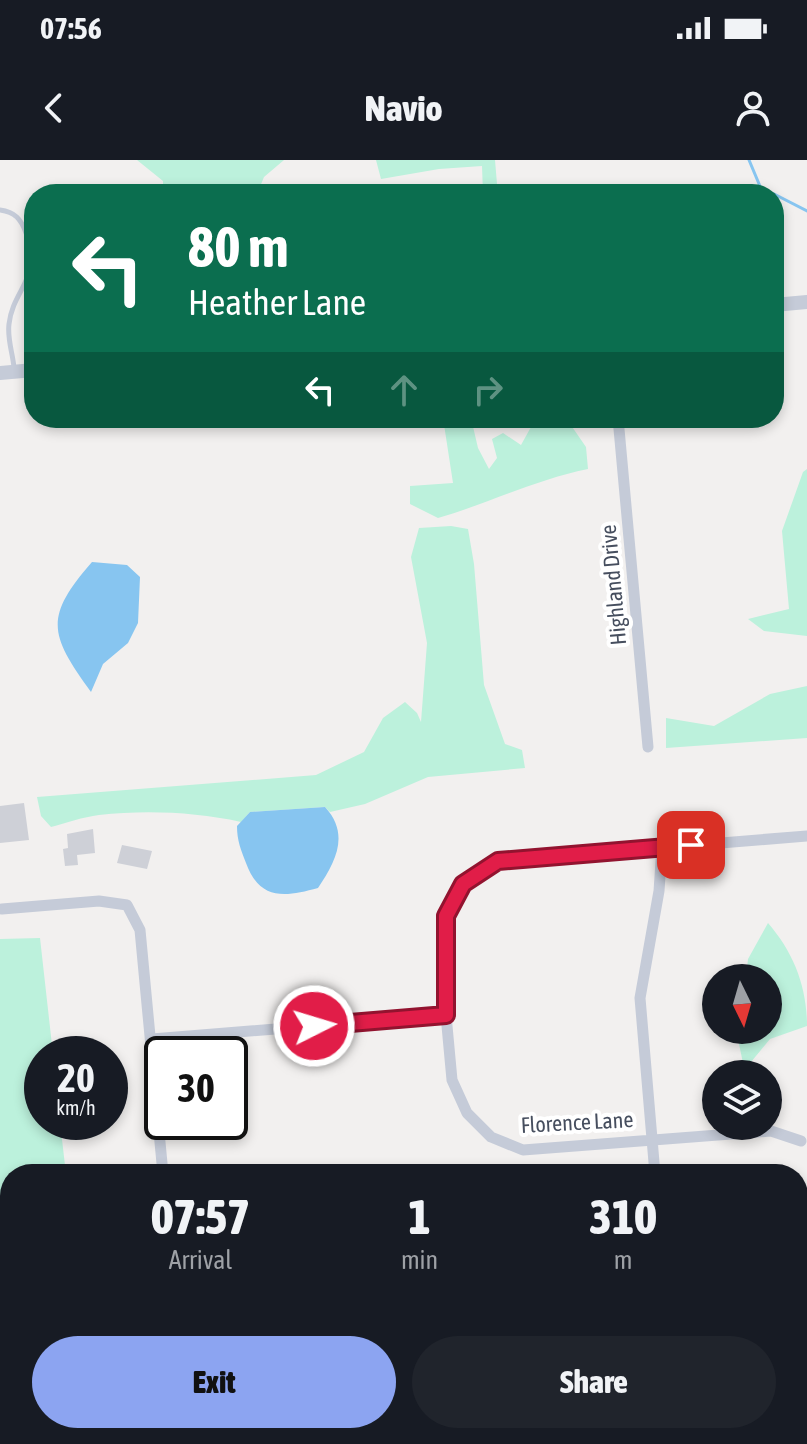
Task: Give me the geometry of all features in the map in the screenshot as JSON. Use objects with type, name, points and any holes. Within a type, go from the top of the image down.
[{"type":"street","points":[[784,304],[807,302]]},
{"type":"street","name":"Highland Drive","points":[[619,428],[648,747]]},
{"type":"street","name":"Florence Lane","points":[[801,1141],[771,1131],[523,1150],[491,1137],[467,1113],[452,1080],[446,1015],[446,916],[463,884],[498,861],[807,836]]},
{"type":"street","points":[[654,1164],[640,998],[655,916],[662,847]]},
{"type":"street","points":[[2,909],[99,901],[127,905],[140,930],[152,1036]]},
{"type":"street","points":[[189,1036],[446,1015]]},
{"type":"street","points":[[160,1140],[162,1164]]},
{"type":"lane","points":[[0,210],[19,218],[24,230]]},
{"type":"lane","points":[[7,372],[9,322],[24,286]]},
{"type":"green space","points":[[137,160],[284,160],[264,177],[261,184],[163,184]]},
{"type":"green space","points":[[376,160],[495,160],[497,184],[483,184],[482,166],[439,169],[381,179]]},
{"type":"green space","points":[[445,428],[473,428],[478,448],[489,469],[497,458],[492,439],[503,433],[521,445],[530,428],[573,428],[586,447],[588,469],[549,479],[476,506],[438,518],[410,504],[410,486],[453,483]]},
{"type":"green space","points":[[807,469],[807,636],[764,631],[748,619],[789,609],[782,531],[803,472]]},
{"type":"green space","points":[[451,526],[468,529],[484,685],[505,744],[522,750],[525,768],[428,777],[365,804],[330,812],[325,807],[250,812],[241,822],[188,814],[135,813],[93,816],[51,827],[41,816],[37,797],[316,775],[364,752],[383,718],[405,702],[417,713],[421,722],[427,643],[411,557],[419,528]]},
{"type":"green space","points":[[807,686],[807,738],[666,748],[666,718],[714,726],[770,694]]},
{"type":"green space","points":[[768,923],[792,958],[802,984],[807,1026],[782,1035],[782,964],[747,964]]},
{"type":"green space","points":[[40,938],[51,1036],[24,1036],[24,1140],[62,1140],[65,1164],[0,1164],[0,939]]},
{"type":"green space","points":[[739,1044],[766,1044],[753,1060],[742,1060]]},
{"type":"water","points":[[92,562],[127,565],[140,577],[138,623],[128,643],[103,664],[91,692],[67,656],[58,627],[65,598]]},
{"type":"water","points":[[325,807],[333,817],[339,837],[335,858],[318,888],[284,894],[266,890],[252,875],[242,854],[237,826],[250,812]]},
{"type":"building","points":[[24,803],[29,840],[0,843],[0,806]]},
{"type":"building","points":[[93,829],[95,853],[77,855],[78,865],[65,866],[63,849],[68,848],[67,834]]},
{"type":"building","points":[[122,845],[152,851],[147,869],[117,863]]},
{"type":"waterway","points":[[749,160],[759,184]]},
{"type":"waterway","points":[[784,199],[807,211]]},
{"type":"route","points":[[314,1026],[446,1015],[446,916],[463,884],[498,861],[691,845]]}]
